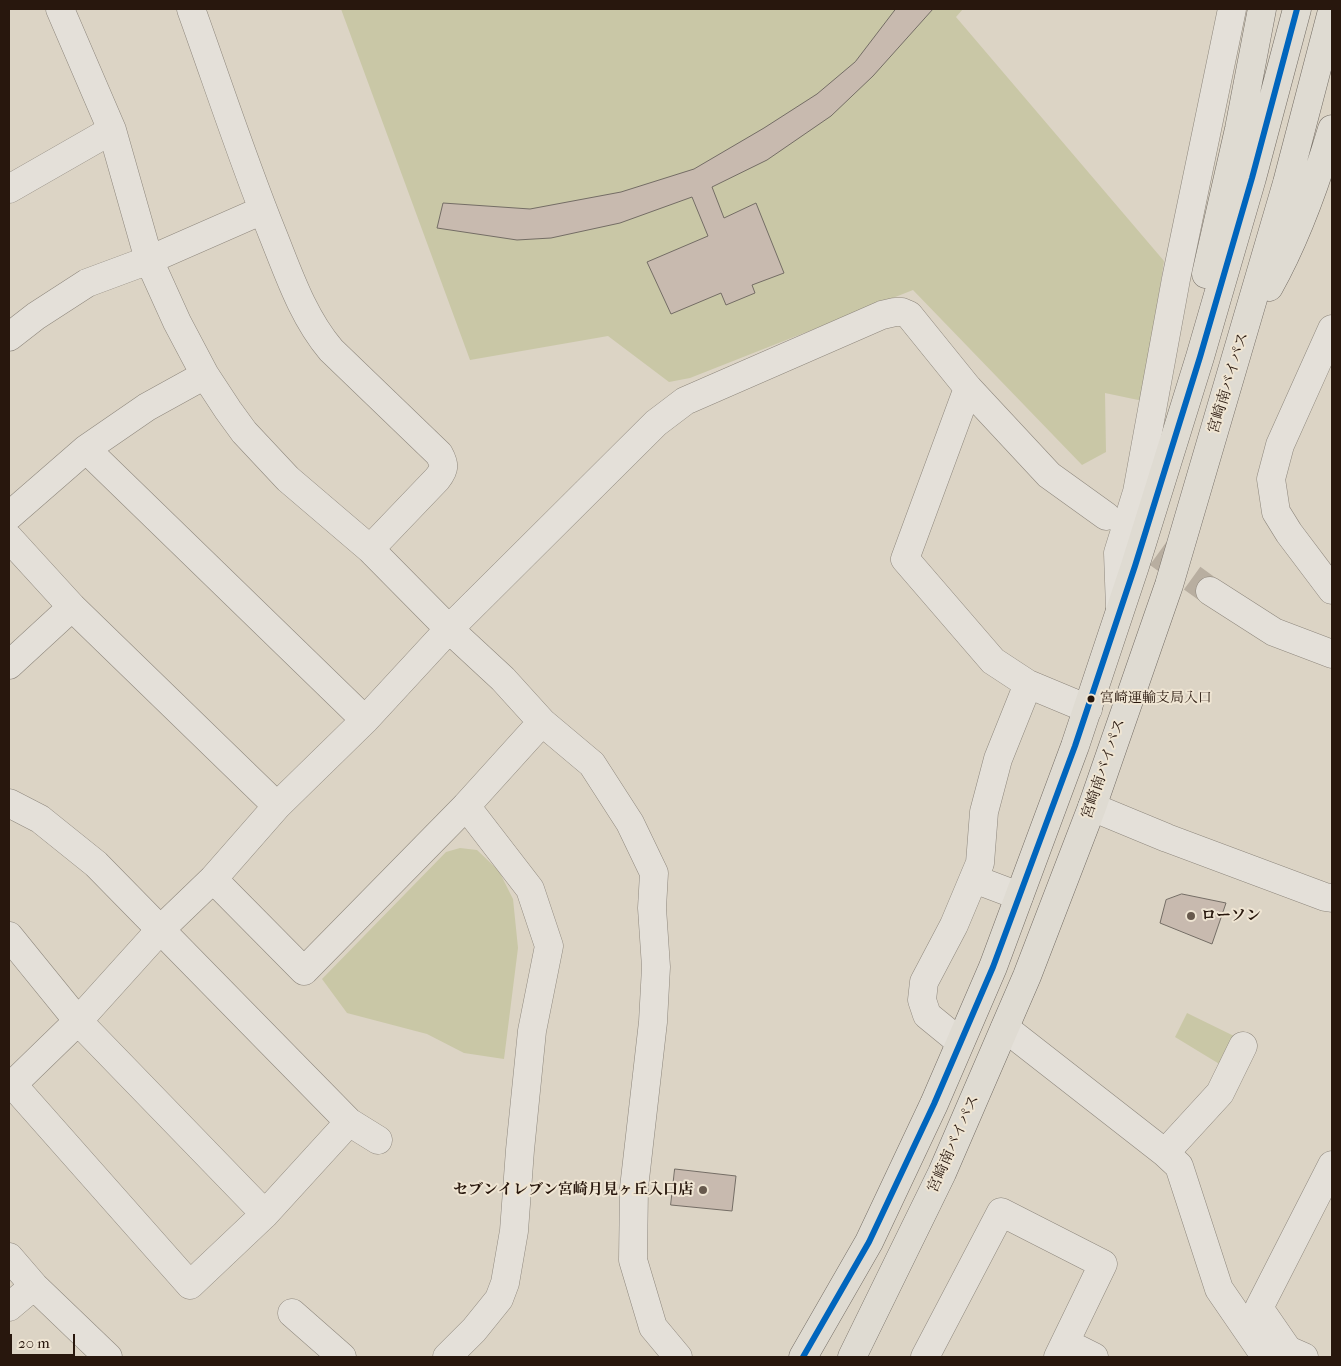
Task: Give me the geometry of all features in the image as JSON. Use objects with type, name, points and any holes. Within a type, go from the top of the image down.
[{"type":"highway","points":[[1200,357],[1201,298],[1239,129],[1262,9]]},
{"type":"highway","points":[[804,1357],[869,1242],[934,1104],[993,967],[1088,709],[1200,357],[1297,9]]},
{"type":"highway","name":"宮崎南バイパス","points":[[852,1357],[942,1174],[1027,976],[1092,807],[1169,584],[1244,335],[1287,183],[1332,11]]},
{"type":"highway","points":[[1244,335],[1285,260],[1319,171],[1332,129]]},
{"type":"street","points":[[60,9],[112,130],[149,260],[205,375],[244,432],[288,479],[370,549],[449,630],[503,679],[542,722],[592,764],[630,823],[654,873],[652,908],[656,967],[653,1022],[634,1188],[633,1260],[653,1327],[678,1357]]},
{"type":"street","points":[[191,9],[263,210],[296,292],[318,335],[331,350],[440,454],[444,464],[444,471],[370,549]]},
{"type":"street","points":[[1120,612],[1118,553],[1137,492],[1178,270],[1232,9]]},
{"type":"street","points":[[9,190],[112,130]]},
{"type":"street","points":[[9,337],[36,316],[87,282],[149,260],[263,210]]},
{"type":"street","points":[[349,1122],[265,1214],[190,1285],[11,1087],[78,1021],[161,929],[213,879],[277,806],[365,720],[449,630],[656,423],[685,401],[882,315],[902,312],[908,315],[968,388],[1049,475],[1106,516]]},
{"type":"street","points":[[1332,329],[1280,445],[1272,479],[1276,512],[1288,533],[1332,590]]},
{"type":"street","points":[[9,516],[86,449],[148,407],[205,375]]},
{"type":"street","points":[[968,388],[905,559],[993,661],[1028,684],[1088,709]]},
{"type":"street","points":[[86,449],[365,720]]},
{"type":"street","points":[[9,538],[72,607],[277,806]]},
{"type":"street","points":[[1210,591],[1274,632],[1332,654]]},
{"type":"street","points":[[9,665],[72,607]]},
{"type":"street","points":[[960,1042],[927,1014],[922,1000],[924,982],[954,925],[980,863],[984,812],[998,759],[1028,684]]},
{"type":"street","points":[[213,879],[304,971],[466,806],[542,722]]},
{"type":"street","points":[[9,803],[40,819],[96,864],[349,1122],[378,1140]]},
{"type":"street","points":[[447,1357],[474,1330],[498,1299],[504,1283],[514,1231],[532,1031],[549,946],[530,889],[466,806]]},
{"type":"street","points":[[1092,807],[1167,838],[1325,898],[1332,898]]},
{"type":"street","points":[[974,879],[1019,896]]},
{"type":"street","points":[[9,936],[78,1021],[265,1214]]},
{"type":"street","points":[[1005,1028],[1180,1166],[1219,1289],[1265,1356]]},
{"type":"street","points":[[1165,1153],[1220,1093],[1243,1046]]},
{"type":"street","points":[[1304,1357],[1288,1350],[1259,1308],[1332,1166]]},
{"type":"street","points":[[925,1357],[1001,1212],[1102,1264],[1062,1350],[1094,1357]]},
{"type":"street","points":[[9,1257],[34,1286],[108,1357]]},
{"type":"street","points":[[9,1307],[34,1286]]},
{"type":"street","points":[[292,1314],[342,1357]]},
{"type":"shaded area","points":[[341,9],[963,9],[956,17],[1164,261],[1143,401],[1105,393],[1106,452],[1082,465],[913,290],[690,378],[669,382],[608,336],[470,360]]},
{"type":"shaded area","points":[[460,848],[477,850],[499,871],[513,899],[518,948],[504,1059],[464,1053],[427,1034],[347,1013],[322,979],[446,852]]},
{"type":"shaded area","points":[[1187,1013],[1234,1036],[1221,1065],[1175,1037]]},
{"type":"building","points":[[896,9],[933,9],[873,76],[831,116],[767,160],[712,187],[724,218],[756,203],[784,273],[752,285],[755,293],[726,305],[721,293],[671,314],[647,262],[708,236],[692,197],[620,223],[551,238],[517,240],[437,228],[443,203],[530,209],[621,192],[694,169],[817,94],[855,62]]},
{"type":"building","name":"ローソン","points":[[1182,894],[1226,903],[1212,944],[1160,923],[1166,900]]},
{"type":"building","name":"セブンイレブン宮崎月見ヶ丘入口店","points":[[675,1169],[736,1176],[732,1211],[671,1205]]},
{"type":"tunnel","points":[[1124,529],[1210,591]]},
{"type":"transit line","points":[[803,1357],[869,1242],[934,1104],[993,967],[1075,746],[1135,566],[1200,357],[1252,178],[1297,9]]},
{"type":"place","name":"宮崎運輸支局入口","points":[[1091,699]]},
{"type":"place","name":"ローソン","points":[[1191,916]]},
{"type":"place","name":"セブンイレブン宮崎月見ヶ丘入口店","points":[[703,1190]]}]
